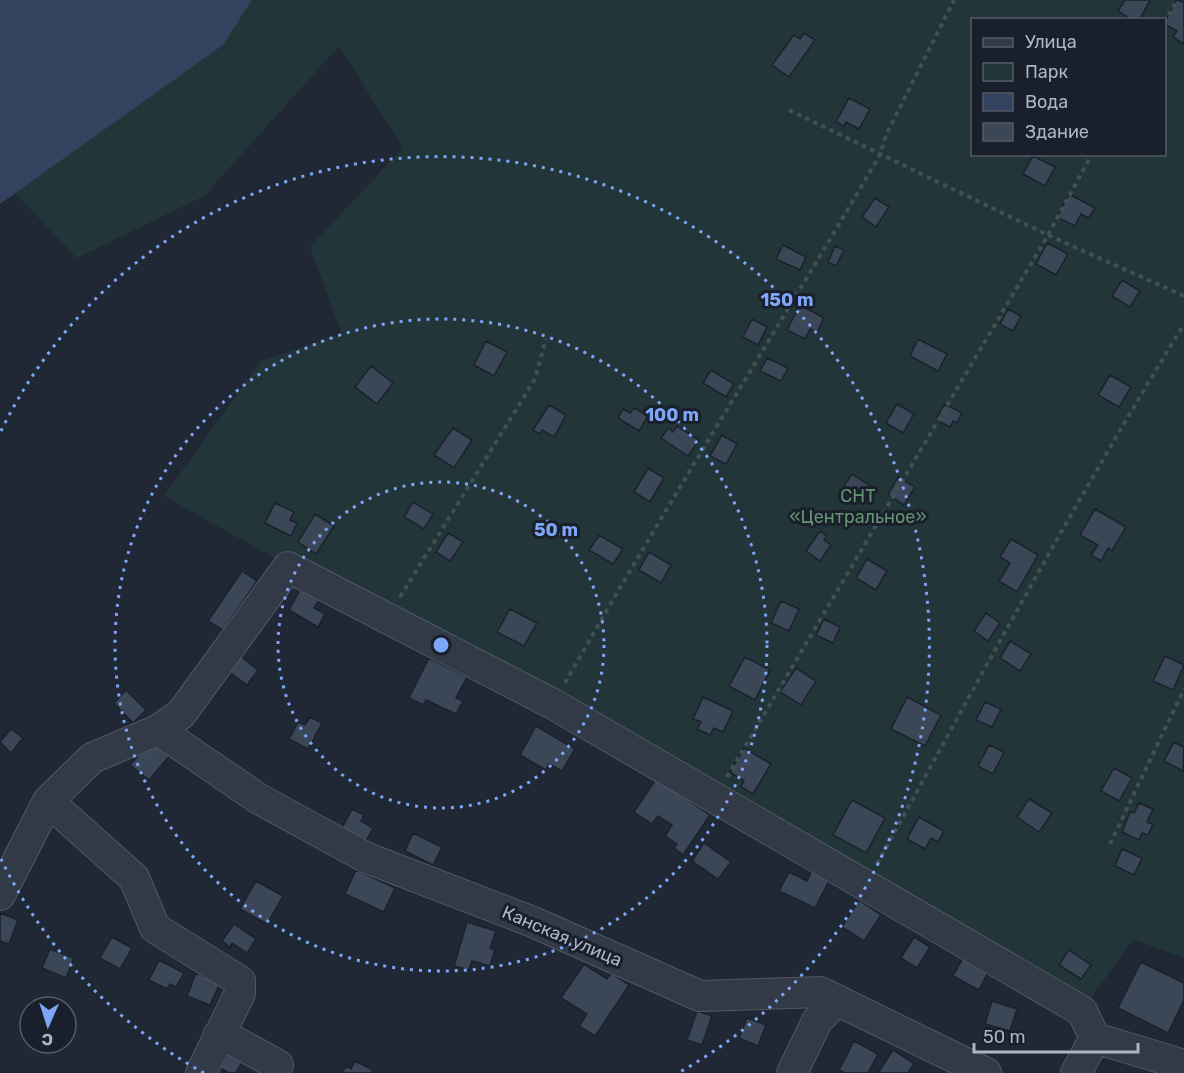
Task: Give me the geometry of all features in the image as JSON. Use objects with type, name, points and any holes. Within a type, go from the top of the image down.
[{"type":"street","points":[[0,895],[48,801],[92,758],[158,730],[180,714],[288,567],[553,704],[1082,1011],[1095,1038],[1184,1065]]},
{"type":"street","name":"Канская улица","points":[[158,730],[259,799],[367,858],[533,922],[700,996],[820,992],[986,1073]]},
{"type":"street","points":[[48,801],[134,878],[154,928],[240,981],[240,993],[201,1073]]},
{"type":"street","points":[[792,1073],[817,1021],[837,1000]]},
{"type":"street","points":[[218,1036],[236,1042],[278,1065]]},
{"type":"street","points":[[1076,1073],[1095,1038]]},
{"type":"path","points":[[553,704],[652,529],[760,359],[880,155],[886,135],[954,0]]},
{"type":"path","points":[[1166,19],[1177,0]]},
{"type":"path","points":[[789,110],[1048,235],[1184,296]]},
{"type":"path","points":[[714,799],[1048,235],[1091,156]]},
{"type":"path","points":[[865,886],[1070,516],[1184,324]]},
{"type":"path","points":[[389,620],[418,565],[535,379],[546,339]]},
{"type":"path","points":[[1110,844],[1184,689]]},
{"type":"green space","name":"СНТ «Центральное»","points":[[252,0],[1184,0],[1184,958],[1133,939],[1082,1011],[164,496],[261,361],[342,334],[310,247],[403,148],[339,46],[204,196],[77,258],[15,193],[223,45]]},
{"type":"water","points":[[0,0],[252,0],[223,45],[0,204]]},
{"type":"building","points":[[1125,0],[1150,1],[1140,18],[1129,18],[1118,11]]},
{"type":"building","points":[[1176,0],[1184,2],[1184,44],[1173,37],[1177,31],[1166,25],[1166,20]]},
{"type":"building","points":[[804,33],[815,40],[789,77],[772,65],[794,35],[800,39]]},
{"type":"building","points":[[849,98],[870,109],[859,129],[846,122],[844,126],[836,122]]},
{"type":"building","points":[[1033,156],[1055,167],[1045,186],[1023,174]]},
{"type":"building","points":[[1069,194],[1095,208],[1089,218],[1081,214],[1075,226],[1057,217]]},
{"type":"building","points":[[875,198],[889,207],[876,227],[862,217]]},
{"type":"building","points":[[1047,243],[1068,254],[1056,275],[1036,264]]},
{"type":"building","points":[[783,245],[806,257],[800,270],[776,259]]},
{"type":"building","points":[[835,246],[844,250],[836,266],[828,262]]},
{"type":"building","points":[[1122,280],[1140,291],[1130,307],[1112,296]]},
{"type":"building","points":[[800,305],[824,318],[817,332],[810,329],[805,339],[787,330]]},
{"type":"building","points":[[1008,309],[1021,316],[1013,331],[1000,324]]},
{"type":"building","points":[[752,319],[767,327],[758,345],[743,337]]},
{"type":"building","points":[[918,339],[947,354],[938,371],[910,356]]},
{"type":"building","points":[[486,341],[507,352],[494,376],[474,365]]},
{"type":"building","points":[[767,358],[788,368],[781,381],[760,371]]},
{"type":"building","points":[[371,366],[393,383],[377,404],[355,387]]},
{"type":"building","points":[[711,370],[734,384],[726,397],[703,383]]},
{"type":"building","points":[[1110,375],[1131,387],[1119,407],[1098,395]]},
{"type":"building","points":[[897,404],[914,414],[903,433],[886,423]]},
{"type":"building","points":[[945,404],[962,413],[957,423],[953,421],[950,427],[936,420]]},
{"type":"building","points":[[549,405],[566,415],[554,437],[542,430],[540,434],[533,430]]},
{"type":"building","points":[[634,408],[648,416],[639,431],[618,418],[623,409],[630,413]]},
{"type":"building","points":[[677,426],[699,440],[688,456],[661,438],[668,428],[673,432]]},
{"type":"building","points":[[453,428],[472,440],[454,468],[434,455]]},
{"type":"building","points":[[722,435],[737,444],[726,464],[710,456]]},
{"type":"building","points":[[648,468],[664,478],[650,502],[634,492]]},
{"type":"building","points":[[852,474],[870,486],[860,500],[842,489]]},
{"type":"building","points":[[898,477],[915,487],[904,505],[888,495]]},
{"type":"building","points":[[413,502],[433,514],[424,529],[404,517]]},
{"type":"building","points":[[275,503],[294,512],[290,520],[297,523],[291,536],[265,523]]},
{"type":"building","points":[[1095,509],[1126,527],[1112,551],[1108,548],[1101,561],[1091,555],[1098,545],[1080,535]]},
{"type":"building","points":[[315,514],[334,526],[316,554],[298,542]]},
{"type":"building","points":[[820,531],[827,536],[824,540],[831,545],[820,561],[806,551]]},
{"type":"building","points":[[448,533],[463,542],[450,561],[436,552]]},
{"type":"building","points":[[599,535],[623,549],[613,564],[589,550]]},
{"type":"building","points":[[1011,539],[1038,555],[1017,592],[999,581],[1010,563],[1000,557]]},
{"type":"building","points":[[649,552],[671,565],[661,583],[639,570]]},
{"type":"building","points":[[867,559],[887,571],[876,590],[856,578]]},
{"type":"building","points":[[242,571],[257,581],[223,630],[208,621]]},
{"type":"building","points":[[300,590],[319,600],[314,608],[325,614],[318,627],[289,610]]},
{"type":"building","points":[[781,601],[799,609],[789,631],[771,623]]},
{"type":"building","points":[[510,609],[537,623],[524,646],[497,632]]},
{"type":"building","points":[[986,613],[1000,623],[988,641],[974,631]]},
{"type":"building","points":[[824,619],[840,627],[833,643],[816,635]]},
{"type":"building","points":[[1010,641],[1031,654],[1020,671],[1000,658]]},
{"type":"building","points":[[239,655],[258,670],[247,685],[228,671]]},
{"type":"building","points":[[1165,656],[1184,665],[1173,690],[1153,681]]},
{"type":"building","points":[[745,657],[770,670],[755,700],[729,686]]},
{"type":"building","points":[[429,658],[467,677],[456,698],[463,701],[456,714],[426,700],[423,705],[409,698]]},
{"type":"building","points":[[796,668],[816,681],[801,705],[780,692]]},
{"type":"building","points":[[126,690],[146,710],[133,723],[114,703]]},
{"type":"building","points":[[703,697],[733,711],[723,732],[714,728],[710,735],[697,729],[701,722],[693,719]]},
{"type":"building","points":[[907,697],[941,715],[925,746],[891,729]]},
{"type":"building","points":[[985,702],[1001,709],[992,727],[976,720]]},
{"type":"building","points":[[310,717],[322,723],[308,749],[289,739],[298,722],[305,725]]},
{"type":"building","points":[[536,726],[575,749],[562,771],[549,764],[546,770],[520,755]]},
{"type":"building","points":[[11,729],[23,738],[11,753],[0,742]]},
{"type":"building","points":[[153,738],[172,753],[149,780],[130,765]]},
{"type":"building","points":[[1174,742],[1184,747],[1183,771],[1164,761]]},
{"type":"building","points":[[989,745],[1004,752],[993,774],[978,766]]},
{"type":"building","points":[[744,748],[771,764],[753,794],[741,787],[744,781],[730,772]]},
{"type":"building","points":[[1114,768],[1132,778],[1119,801],[1101,791]]},
{"type":"building","points":[[656,779],[710,815],[683,855],[674,848],[677,844],[665,836],[672,825],[658,816],[652,824],[634,812]]},
{"type":"building","points":[[1029,799],[1052,813],[1039,832],[1017,817]]},
{"type":"building","points":[[852,800],[885,818],[866,853],[833,835]]},
{"type":"building","points":[[1139,803],[1153,809],[1147,822],[1153,824],[1148,835],[1142,833],[1139,840],[1122,832],[1130,812],[1134,813]]},
{"type":"building","points":[[352,809],[364,815],[361,821],[373,828],[365,843],[341,830]]},
{"type":"building","points":[[919,817],[944,831],[938,842],[931,838],[925,849],[907,839]]},
{"type":"building","points":[[413,833],[442,847],[433,865],[405,851]]},
{"type":"building","points":[[704,843],[731,862],[718,879],[692,861]]},
{"type":"building","points":[[1122,849],[1142,858],[1134,875],[1115,866]]},
{"type":"building","points":[[813,868],[831,877],[815,908],[779,891],[789,872],[807,881]]},
{"type":"building","points":[[356,870],[395,888],[384,912],[345,894]]},
{"type":"building","points":[[256,881],[283,896],[267,924],[240,909]]},
{"type":"building","points":[[859,900],[881,915],[864,941],[842,927]]},
{"type":"building","points":[[0,913],[18,920],[9,944],[0,941]]},
{"type":"building","points":[[467,922],[496,931],[490,948],[495,950],[490,966],[472,961],[469,970],[454,966]]},
{"type":"building","points":[[234,924],[256,939],[247,953],[232,943],[230,947],[222,941]]},
{"type":"building","points":[[112,937],[132,948],[120,969],[100,958]]},
{"type":"building","points":[[914,937],[930,947],[917,968],[901,958]]},
{"type":"building","points":[[50,949],[74,958],[66,978],[42,968]]},
{"type":"building","points":[[1069,950],[1091,965],[1081,979],[1059,965]]},
{"type":"building","points":[[963,958],[988,972],[979,990],[953,976]]},
{"type":"building","points":[[159,960],[184,973],[176,987],[170,984],[167,989],[149,980]]},
{"type":"building","points":[[1141,962],[1184,983],[1184,1000],[1168,1033],[1118,1008]]},
{"type":"building","points":[[584,964],[607,979],[611,973],[629,985],[595,1036],[579,1026],[587,1014],[561,998]]},
{"type":"building","points":[[196,973],[220,983],[210,1005],[187,996]]},
{"type":"building","points":[[992,1001],[1017,1009],[1010,1031],[985,1024]]},
{"type":"building","points":[[697,1011],[712,1016],[702,1045],[687,1040]]},
{"type":"building","points":[[747,1018],[766,1025],[758,1046],[739,1038]]},
{"type":"building","points":[[854,1041],[878,1054],[868,1073],[845,1073],[839,1070]]},
{"type":"building","points":[[893,1050],[914,1064],[908,1073],[878,1073]]},
{"type":"building","points":[[229,1052],[243,1060],[236,1073],[229,1073],[220,1068]]},
{"type":"building","points":[[355,1061],[373,1070],[371,1073],[342,1073],[346,1066],[351,1069]]}]
